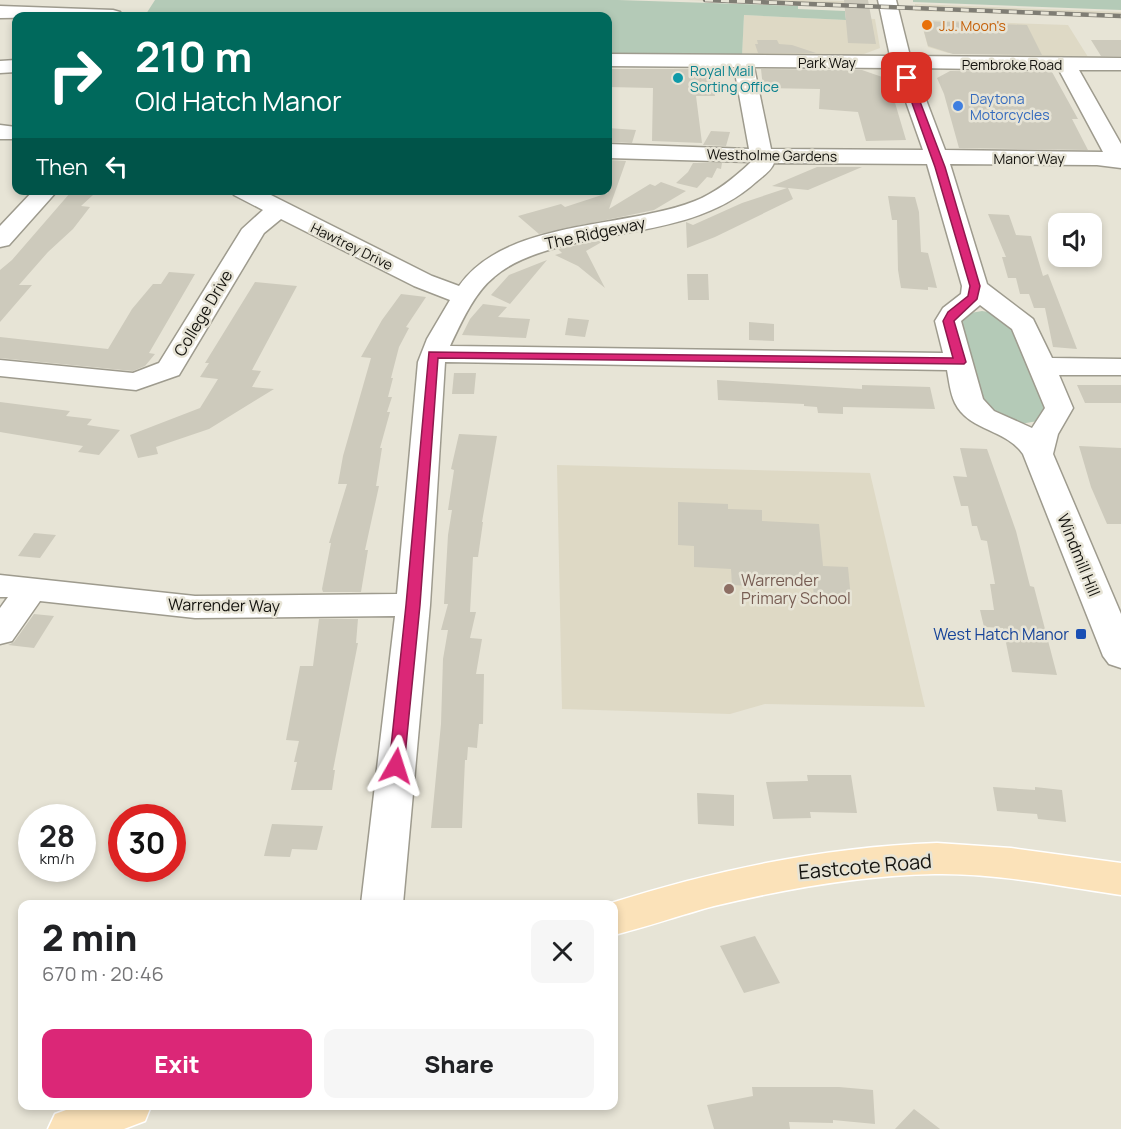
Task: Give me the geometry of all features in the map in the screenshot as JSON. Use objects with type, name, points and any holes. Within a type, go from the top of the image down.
[{"type":"main road","name":"Eastcote Road","points":[[618,918],[669,901],[777,875],[844,866],[943,859],[1121,879]]},
{"type":"main road","points":[[72,1129],[119,1110]]},
{"type":"street","points":[[887,0],[902,63],[937,157],[975,286],[985,299],[1024,325],[1059,408],[1042,434],[1038,454]]},
{"type":"street","name":"Park Way","points":[[612,60],[902,63]]},
{"type":"street","points":[[743,62],[762,156]]},
{"type":"street","name":"Pembroke Road","points":[[902,63],[1121,64]]},
{"type":"street","points":[[1066,64],[1118,161]]},
{"type":"street","name":"Westholme Gardens","points":[[612,151],[762,156],[937,157]]},
{"type":"street","name":"The Ridgeway","points":[[382,900],[413,605],[433,354],[465,297],[480,276],[495,264],[533,246],[585,232],[665,219],[724,197],[747,181],[763,164],[762,156]]},
{"type":"street","name":"Manor Way","points":[[937,157],[1118,161]]},
{"type":"street","points":[[0,240],[42,195]]},
{"type":"street","name":"Hawtrey Drive","points":[[251,195],[423,281],[465,297]]},
{"type":"street","name":"College Drive","points":[[0,368],[136,382],[169,369],[254,229],[278,210]]},
{"type":"street","name":"Windmill Hill","points":[[975,286],[974,297],[952,314],[948,321],[969,402],[984,417],[1017,431],[1028,439],[1038,454],[1121,656]]},
{"type":"street","points":[[433,354],[960,362]]},
{"type":"street","points":[[1041,366],[1121,367]]},
{"type":"street","points":[[0,633],[16,587]]},
{"type":"street","name":"Warrender Way","points":[[16,587],[195,608],[413,605]]},
{"type":"shaded area","points":[[687,0],[846,1],[846,6]]},
{"type":"shaded area","points":[[915,4],[1121,12],[1121,18],[915,11]]},
{"type":"shaded area","points":[[744,15],[846,20],[846,18],[875,19],[880,48],[856,57],[742,55]]},
{"type":"shaded area","points":[[921,21],[1068,25],[1088,57],[948,53],[928,47]]},
{"type":"shaded area","name":"Warrender Primary School","points":[[557,465],[870,473],[925,707],[765,704],[730,714],[562,709]]},
{"type":"green space","points":[[155,0],[618,0],[798,6],[798,9],[845,11],[846,20],[744,15],[742,56],[612,55],[612,12],[147,12]]},
{"type":"green space","points":[[913,0],[1121,0],[1121,10],[913,2]]},
{"type":"green space","points":[[982,311],[1000,314],[1017,324],[1048,403],[1038,421],[1020,424],[983,410],[956,321],[965,314]]},
{"type":"building","points":[[844,0],[868,0],[876,44],[848,43]]},
{"type":"building","points":[[921,21],[1027,25],[1042,55],[953,54],[928,46]]},
{"type":"building","points":[[757,40],[777,40],[779,44],[792,45],[816,53],[758,53],[755,44],[758,44]]},
{"type":"building","points":[[1091,40],[1121,40],[1121,56],[1101,56]]},
{"type":"building","points":[[612,69],[712,69],[715,96],[696,96],[702,143],[652,141],[653,88],[612,87]]},
{"type":"building","points":[[761,69],[862,70],[888,79],[906,140],[866,141],[858,112],[819,109],[820,89],[763,88]]},
{"type":"building","points":[[950,71],[1052,72],[1078,119],[1072,119],[1088,150],[959,148],[944,94],[937,78]]},
{"type":"building","points":[[612,128],[636,130],[632,143],[612,142]]},
{"type":"building","points":[[711,131],[730,132],[726,146],[703,145]]},
{"type":"building","points":[[612,160],[626,161],[609,209],[650,184],[655,186],[661,182],[686,191],[654,210],[539,234],[518,216],[561,204],[565,207],[602,195],[612,195]]},
{"type":"building","points":[[693,163],[722,163],[721,169],[717,168],[712,178],[707,177],[697,188],[676,183],[688,172]]},
{"type":"building","points":[[817,167],[862,167],[808,190],[788,188],[793,199],[687,248],[686,222],[693,225],[742,203],[787,188],[772,186]]},
{"type":"building","points":[[68,195],[93,195],[81,206],[90,207],[73,229],[48,252],[19,285],[32,285],[0,322],[0,270],[12,260]]},
{"type":"building","points":[[888,196],[915,197],[919,212],[921,252],[928,253],[937,288],[928,287],[928,290],[901,288],[898,270],[897,220],[892,220]]},
{"type":"building","points":[[988,214],[1009,215],[1016,235],[1031,236],[1043,276],[1048,274],[1077,349],[1053,347],[1045,308],[1034,308],[1029,294],[1020,294],[1016,278],[1008,278],[1002,257],[1006,257]]},
{"type":"building","points":[[607,239],[586,251],[605,288],[578,266],[555,255],[562,253],[558,249]]},
{"type":"building","points":[[547,260],[510,304],[491,295],[509,275]]},
{"type":"building","points":[[169,272],[195,274],[149,353],[155,354],[145,366],[133,371],[0,358],[0,337],[108,349],[132,309],[153,284],[161,284]]},
{"type":"building","points":[[687,274],[708,274],[709,300],[688,300]]},
{"type":"building","points":[[255,282],[297,286],[252,370],[261,371],[252,387],[274,389],[209,429],[156,447],[158,454],[138,458],[130,435],[200,408],[218,379],[200,377],[209,363],[205,363]]},
{"type":"building","points":[[401,294],[426,297],[406,327],[409,328],[399,347],[391,378],[393,378],[388,397],[392,397],[387,412],[390,412],[380,448],[382,448],[376,486],[379,486],[365,550],[368,550],[361,592],[323,592],[331,543],[329,543],[347,484],[338,484],[343,456],[371,358],[361,357],[382,320]]},
{"type":"building","points":[[483,304],[507,307],[498,317],[530,319],[526,338],[462,335],[470,319]]},
{"type":"building","points":[[568,318],[589,320],[585,337],[565,335]]},
{"type":"building","points":[[749,322],[774,324],[774,341],[749,340]]},
{"type":"building","points":[[454,373],[476,373],[474,394],[452,394]]},
{"type":"building","points":[[717,380],[862,389],[862,385],[930,387],[935,409],[843,407],[843,414],[818,413],[817,407],[804,406],[804,404],[718,400]]},
{"type":"building","points":[[1077,385],[1121,385],[1121,403],[1085,403]]},
{"type":"building","points":[[0,402],[70,411],[66,416],[92,419],[87,425],[120,430],[99,455],[78,452],[83,446],[0,432]]},
{"type":"building","points":[[459,434],[497,436],[478,557],[473,557],[470,612],[476,612],[470,638],[482,639],[476,674],[484,674],[483,724],[479,724],[477,748],[468,747],[467,760],[465,760],[462,828],[431,828],[441,724],[443,659],[448,630],[441,630],[448,604],[444,604],[448,535],[452,510],[448,510],[454,470],[451,469]]},
{"type":"building","points":[[1079,446],[1121,448],[1121,524],[1107,524],[1091,487]]},
{"type":"building","points":[[960,448],[987,449],[1016,531],[1030,586],[1034,587],[1057,675],[1012,672],[1003,628],[984,627],[980,610],[994,610],[990,584],[995,584],[987,541],[981,540],[977,526],[972,526],[968,506],[961,506],[953,476],[967,477]]},
{"type":"building","points":[[678,502],[728,504],[728,509],[762,510],[762,521],[819,524],[823,566],[848,567],[851,599],[814,598],[813,584],[770,583],[771,587],[732,585],[731,569],[694,567],[694,546],[678,545]]},
{"type":"building","points":[[34,533],[56,535],[40,558],[18,556]]},
{"type":"building","points":[[34,614],[54,616],[34,648],[8,645],[14,642]]},
{"type":"building","points":[[319,619],[358,619],[356,643],[358,643],[333,770],[335,770],[332,790],[291,790],[299,741],[286,740],[300,666],[313,666]]},
{"type":"building","points":[[807,775],[851,775],[857,813],[810,812],[811,818],[773,819],[766,782],[808,781]]},
{"type":"building","points":[[993,787],[1035,790],[1035,787],[1062,790],[1066,822],[1038,819],[1037,814],[997,811]]},
{"type":"building","points":[[697,793],[734,795],[734,826],[698,824]]},
{"type":"building","points":[[272,824],[323,826],[317,850],[292,849],[290,857],[264,856]]},
{"type":"building","points":[[755,936],[780,983],[744,993],[720,946]]},
{"type":"building","points":[[752,1087],[839,1087],[873,1090],[875,1124],[833,1120],[833,1123],[789,1122],[790,1129],[714,1129],[707,1105],[753,1096]]},
{"type":"building","points":[[914,1109],[940,1129],[895,1129]]},
{"type":"railway","points":[[705,0],[1121,16]]},
{"type":"place","name":"J.J. Moon's","points":[[927,25]]},
{"type":"place","name":"Royal Mail Sorting Office","points":[[678,78]]},
{"type":"place","name":"Daytona Motorcycles","points":[[958,106]]},
{"type":"place","name":"Warrender Primary School","points":[[729,589]]},
{"type":"place","name":"West Hatch Manor","points":[[1081,634]]},
{"type":"route","points":[[396,766],[413,605],[433,354],[960,362],[948,321],[952,314],[974,297],[975,286],[940,167],[907,78]]}]
